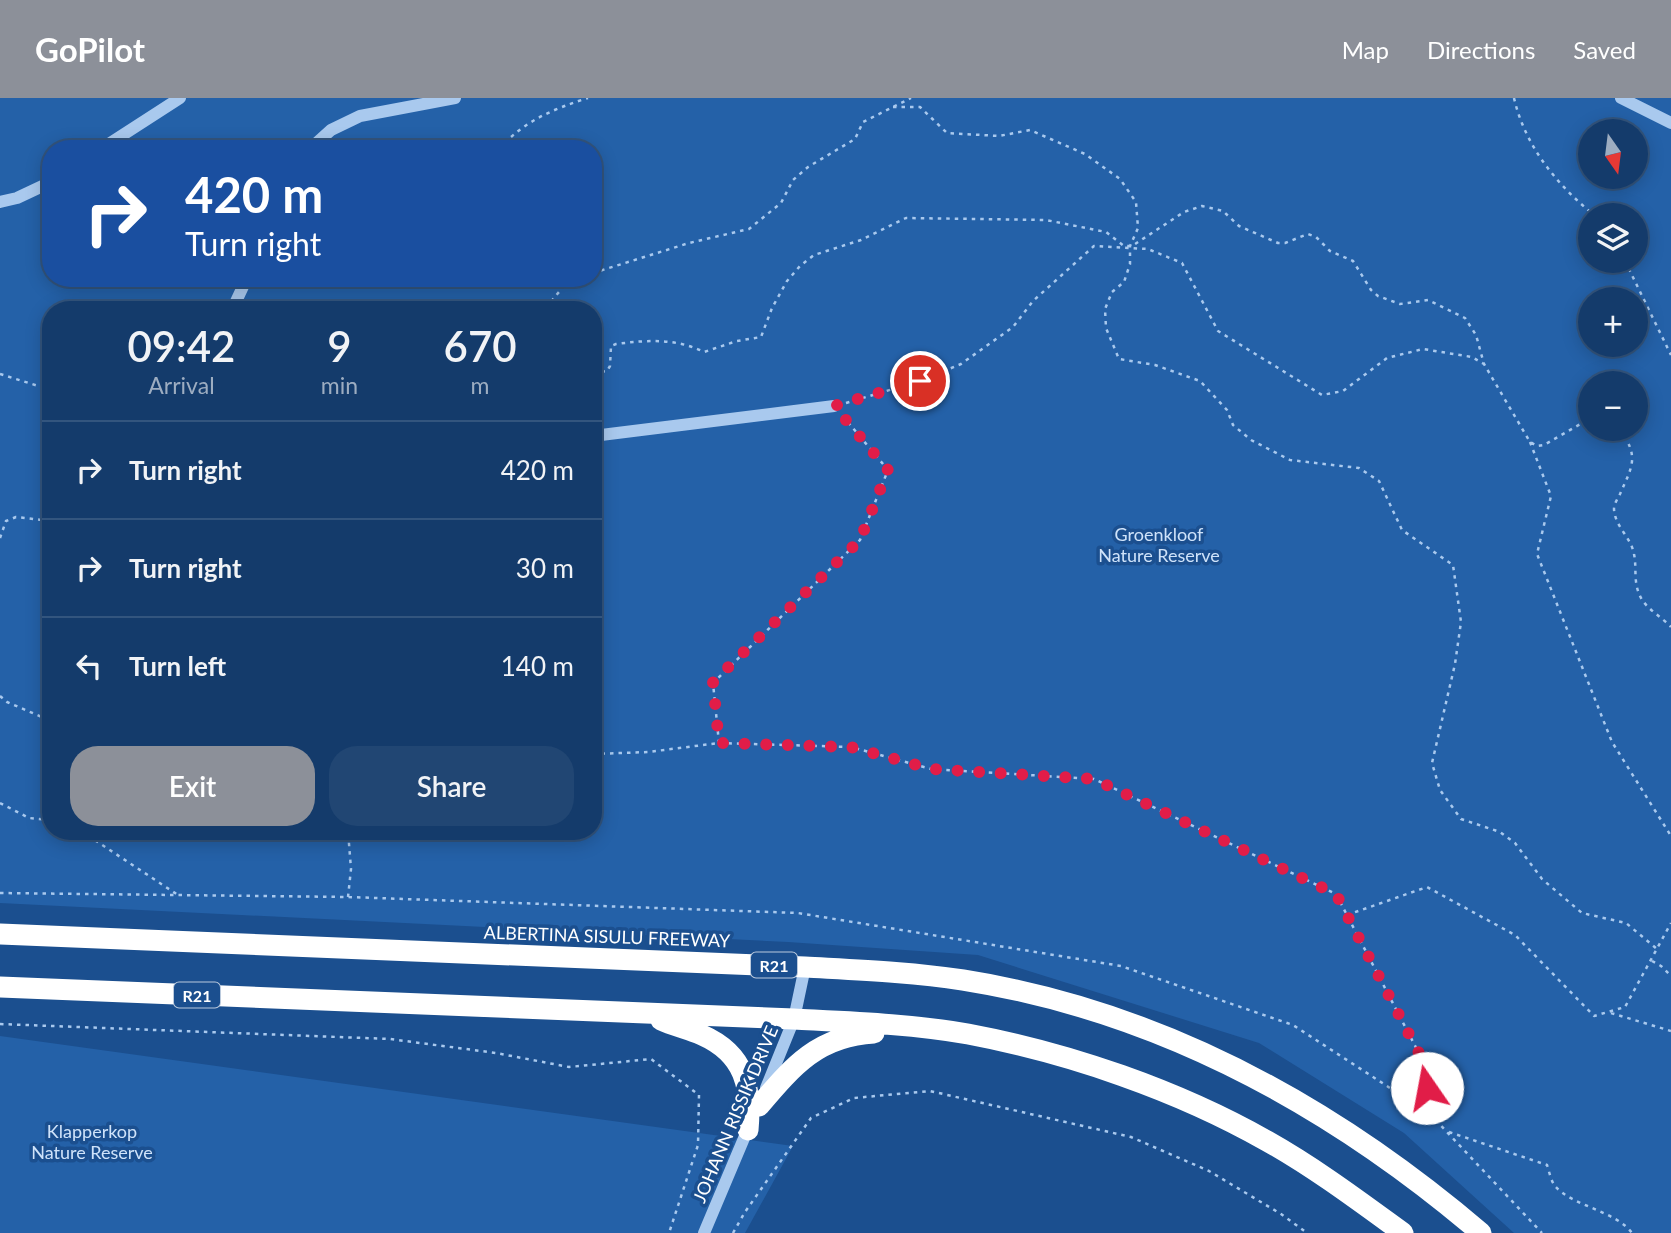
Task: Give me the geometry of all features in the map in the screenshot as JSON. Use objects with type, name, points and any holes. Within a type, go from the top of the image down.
[{"type":"highway","name":"ALBERTINA SISULU FREEWAY","points":[[0,934],[805,967],[918,974],[966,981],[1039,996],[1097,1012],[1179,1041],[1248,1072],[1317,1112],[1377,1152],[1482,1233]]},
{"type":"highway","name":"R21","points":[[0,987],[794,1019],[893,1024],[967,1034],[1039,1049],[1089,1065],[1137,1081],[1205,1111],[1266,1140],[1329,1179],[1403,1233]]},
{"type":"highway","points":[[643,1013],[705,1036],[736,1062],[744,1074],[749,1095],[748,1130]]},
{"type":"highway","points":[[759,1106],[786,1074],[806,1056],[826,1043],[843,1037],[894,1032],[967,1034]]},
{"type":"street","points":[[115,140],[180,98]]},
{"type":"street","points":[[320,140],[331,130],[360,116],[455,98]]},
{"type":"street","points":[[1621,98],[1671,123]]},
{"type":"street","points":[[0,202],[17,198],[42,186]]},
{"type":"street","points":[[602,435],[834,406]]},
{"type":"street","name":"JOHANN RISSIK DRIVE","points":[[704,1233],[794,1019],[805,967]]},
{"type":"path","points":[[509,140],[551,109],[588,98]]},
{"type":"path","points":[[602,270],[690,243],[749,229],[781,203],[793,180],[808,167],[855,139],[863,122],[911,98]]},
{"type":"path","points":[[1514,98],[1518,116],[1541,160],[1579,203]]},
{"type":"path","points":[[893,107],[920,107],[947,133],[999,136],[1030,130],[1085,154],[1120,180],[1136,202],[1138,228],[1130,247],[1130,264],[1124,282],[1112,292],[1105,309],[1106,328],[1119,359],[1156,366],[1200,381],[1227,410],[1233,425],[1251,440],[1290,460],[1359,468],[1379,481],[1402,530],[1453,565],[1461,622],[1455,664],[1432,763],[1440,790],[1461,819],[1500,832],[1515,843],[1542,879],[1582,914],[1626,923],[1657,949]]},
{"type":"path","points":[[719,743],[713,682],[860,540],[888,470],[834,406],[920,381],[961,364],[1013,327],[1033,301],[1094,246],[1130,247],[1184,212],[1202,206],[1223,211],[1239,226],[1278,243],[1308,234],[1316,237],[1330,251],[1353,261],[1371,290],[1378,296],[1401,304],[1429,300],[1465,318],[1476,335],[1484,364],[1530,442],[1551,496],[1537,554],[1612,742],[1671,836]]},
{"type":"path","points":[[602,372],[607,371],[610,366],[611,346],[616,344],[653,339],[691,345],[704,352],[737,341],[761,337],[772,308],[787,281],[800,266],[814,255],[862,240],[906,218],[1046,220],[1107,232],[1124,246],[1148,249],[1182,263],[1218,331],[1322,395],[1343,391],[1387,358],[1423,349],[1472,357],[1484,364]]},
{"type":"path","points":[[1631,273],[1671,355]]},
{"type":"path","points":[[552,301],[563,287]]},
{"type":"path","points":[[0,374],[42,387]]},
{"type":"path","points":[[1530,442],[1537,446],[1544,445],[1578,425]]},
{"type":"path","points":[[1628,441],[1634,458],[1614,508],[1634,554],[1634,572],[1640,597],[1671,627]]},
{"type":"path","points":[[0,538],[6,521],[16,517],[42,521]]},
{"type":"path","points":[[0,696],[7,702],[42,717]]},
{"type":"path","points":[[602,754],[648,752],[719,743],[851,747],[931,769],[1094,779],[1336,894],[1423,1061],[1430,1114]]},
{"type":"path","points":[[0,803],[29,818],[42,819]]},
{"type":"path","points":[[95,840],[178,895]]},
{"type":"path","points":[[348,897],[351,869],[349,840]]},
{"type":"path","points":[[1347,915],[1427,887],[1515,935],[1594,1016],[1625,1007],[1670,926]]},
{"type":"path","points":[[0,893],[348,897],[798,913],[1121,966],[1293,1025],[1430,1114],[1542,1233]]},
{"type":"path","points":[[1651,961],[1671,976]]},
{"type":"path","points":[[1609,1012],[1671,1031]]},
{"type":"path","points":[[0,1024],[390,1040],[496,1053],[569,1067],[651,1059],[699,1095],[698,1145],[669,1233]]},
{"type":"path","points":[[733,1233],[811,1118],[854,1098],[930,1091],[1131,1137],[1209,1171],[1282,1214],[1307,1233]]},
{"type":"path","points":[[1446,1131],[1547,1165],[1555,1186],[1626,1225],[1632,1233]]},
{"type":"green space","name":"Groenkloof Nature Reserve","points":[[0,98],[1671,98],[1671,1233],[1514,1233],[1404,1133],[1259,1043],[978,955],[788,942],[0,903]]},
{"type":"green space","name":"Klapperkop Nature Reserve","points":[[0,1036],[793,1146],[745,1233],[0,1233]]},
{"type":"route","points":[[920,381],[834,406],[888,470],[860,540],[713,682],[719,743],[851,747],[931,769],[1094,779],[1336,894],[1423,1061],[1427,1088]]}]
